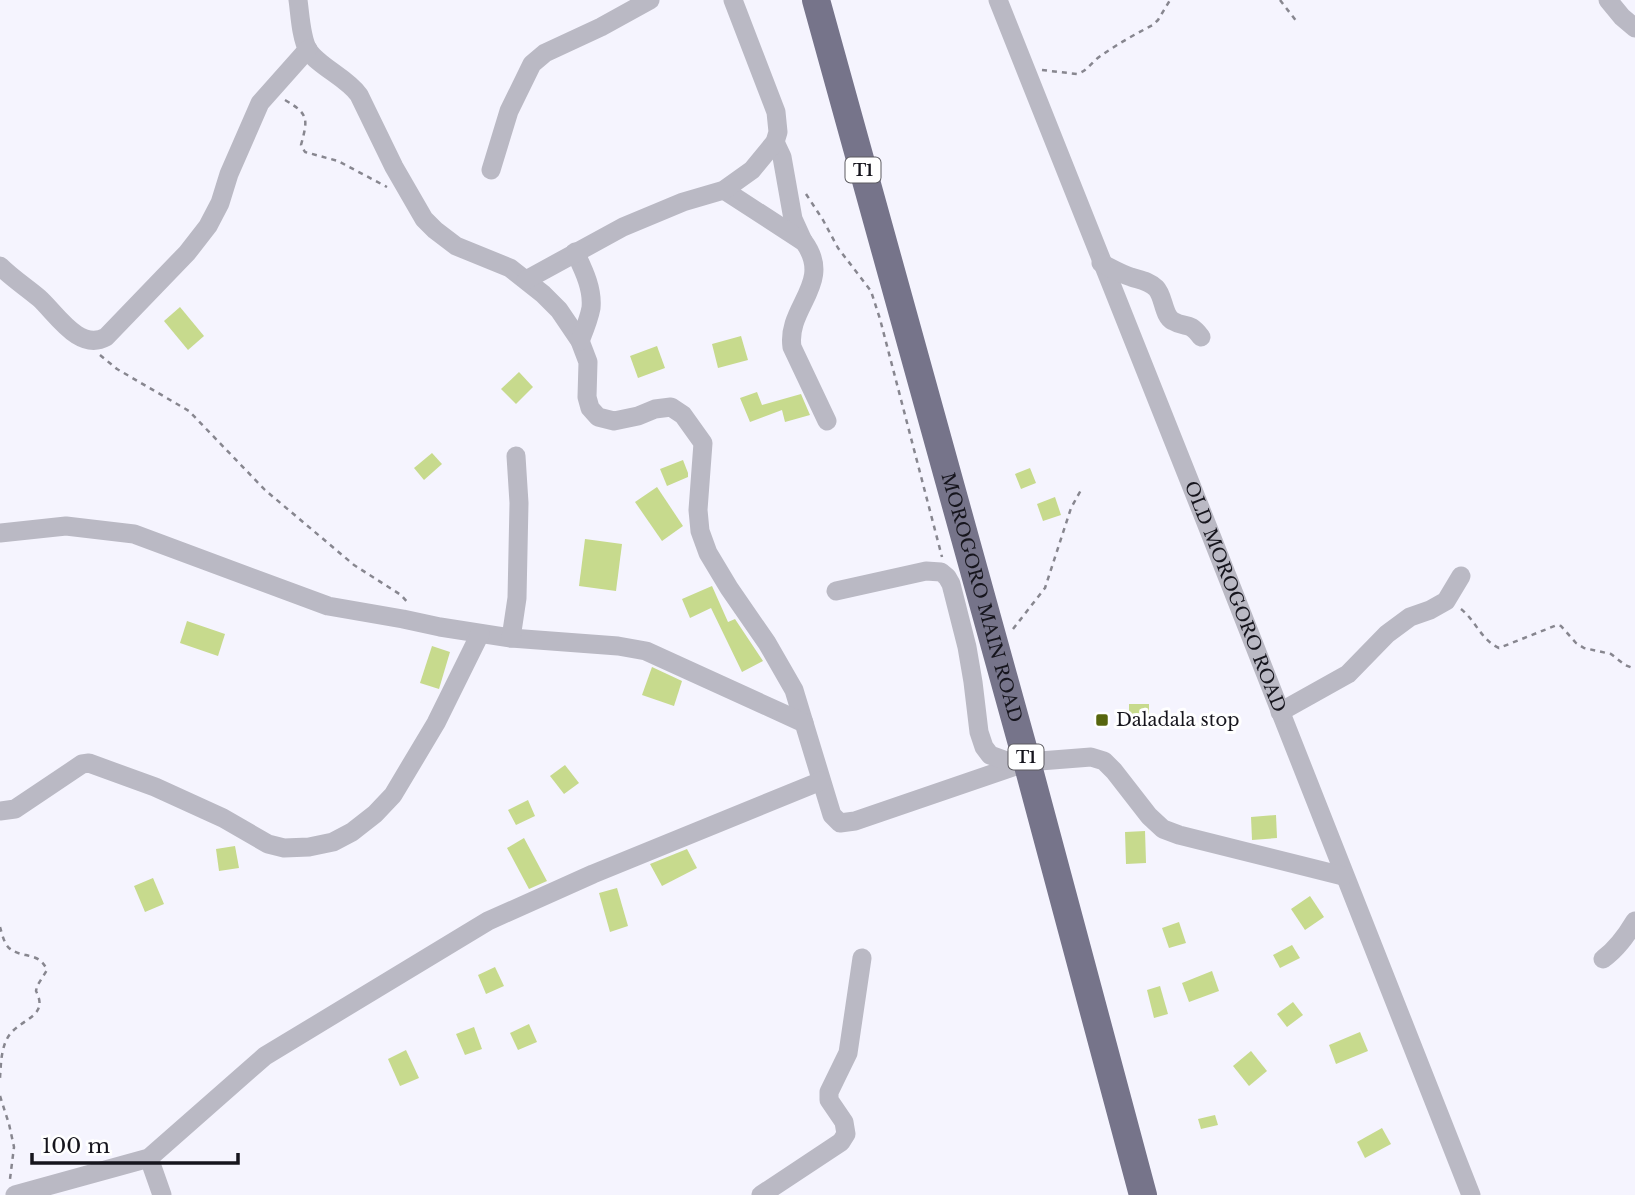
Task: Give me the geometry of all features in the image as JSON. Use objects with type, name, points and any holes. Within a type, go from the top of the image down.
[{"type":"highway","name":"MOROGORO MAIN ROAD","points":[[816,0],[1143,1195]]},
{"type":"street","points":[[298,0],[304,41],[308,49],[359,95],[394,167],[424,219],[456,246],[510,268],[559,310],[580,341],[587,362],[587,397],[590,408],[598,417],[614,421],[671,407],[683,415],[703,443],[698,502],[700,531],[708,553],[767,643],[794,690],[832,815],[840,823],[855,821],[1023,764],[1091,757],[1104,761],[1163,829],[1343,876]]},
{"type":"street","points":[[491,170],[509,111],[532,64],[545,53],[650,0]]},
{"type":"street","points":[[526,280],[623,228],[683,202],[724,190],[752,170],[775,142],[778,132],[776,112],[733,0]]},
{"type":"street","name":"OLD MOROGORO ROAD","points":[[998,0],[1471,1195]]},
{"type":"street","points":[[1608,0],[1635,28]]},
{"type":"street","points":[[0,266],[79,336],[91,341],[106,337],[187,253],[208,226],[260,103],[308,49]]},
{"type":"street","points":[[775,142],[782,157],[793,219],[809,249],[814,275],[810,293],[800,309],[790,338],[827,421]]},
{"type":"street","points":[[724,190],[804,242]]},
{"type":"street","points":[[575,252],[587,280],[591,298],[591,311],[580,341]]},
{"type":"street","points":[[1101,263],[1156,288],[1169,317],[1194,328],[1201,337]]},
{"type":"street","points":[[511,638],[517,598],[519,503],[516,456]]},
{"type":"street","points":[[0,533],[66,526],[134,534],[328,606],[480,634],[618,646],[646,651],[804,723]]},
{"type":"street","points":[[836,591],[926,571],[941,572],[947,578],[964,634],[979,732],[984,747],[990,755],[1023,764]]},
{"type":"street","points":[[1280,712],[1348,674],[1387,634],[1410,617],[1446,601],[1461,576]]},
{"type":"street","points":[[0,811],[15,809],[82,764],[89,763],[189,802],[268,844],[284,848],[333,842],[352,832],[375,814],[393,795],[436,723],[480,634]]},
{"type":"street","points":[[12,1189],[149,1158],[265,1056],[488,921],[593,874],[821,781]]},
{"type":"street","points":[[1603,959],[1612,953],[1635,921]]},
{"type":"street","points":[[761,1195],[841,1142],[846,1134],[844,1122],[829,1101],[829,1093],[848,1053],[862,958]]},
{"type":"street","points":[[149,1158],[162,1195]]},
{"type":"path","points":[[1025,68],[1082,73],[1112,48],[1153,25],[1170,0]]},
{"type":"path","points":[[1280,0],[1297,22]]},
{"type":"path","points":[[269,91],[304,113],[306,126],[301,145],[305,152],[338,161],[388,188]]},
{"type":"path","points":[[800,186],[838,248],[871,291],[947,578]]},
{"type":"path","points":[[79,336],[117,369],[189,411],[265,490],[354,565],[401,595],[428,624]]},
{"type":"path","points":[[999,661],[1013,628],[1045,588],[1071,508],[1081,490]]},
{"type":"path","points":[[1446,601],[1466,613],[1485,639],[1499,648],[1561,625],[1576,643],[1584,648],[1611,654],[1635,669]]},
{"type":"path","points":[[0,928],[8,947],[33,956],[42,962],[47,970],[37,986],[40,1001],[38,1010],[10,1034],[6,1042],[0,1078]]},
{"type":"path","points":[[0,1096],[14,1147],[12,1189]]},
{"type":"building","points":[[180,307],[204,336],[188,350],[164,321]]},
{"type":"building","points":[[741,336],[748,360],[718,368],[712,344]]},
{"type":"building","points":[[657,346],[665,368],[638,378],[630,356]]},
{"type":"building","points":[[519,372],[533,387],[516,404],[501,389]]},
{"type":"building","points":[[757,392],[762,405],[801,394],[810,415],[785,422],[782,410],[750,422],[740,398]]},
{"type":"building","points":[[432,453],[442,464],[424,480],[414,468]]},
{"type":"building","points":[[683,460],[688,477],[667,486],[660,469]]},
{"type":"building","points":[[1030,468],[1036,483],[1021,489],[1015,474]]},
{"type":"building","points":[[657,487],[683,526],[662,541],[635,502]]},
{"type":"building","points":[[1055,497],[1061,515],[1043,521],[1037,504]]},
{"type":"building","points":[[585,539],[622,544],[616,591],[579,586]]},
{"type":"building","points":[[712,586],[728,622],[735,619],[763,661],[742,672],[711,608],[690,618],[682,599]]},
{"type":"building","points":[[187,621],[225,634],[218,656],[180,643]]},
{"type":"building","points":[[432,646],[450,652],[439,689],[420,683]]},
{"type":"building","points":[[652,667],[682,681],[674,706],[642,695]]},
{"type":"building","points":[[1129,704],[1149,704],[1149,718],[1129,718]]},
{"type":"building","points":[[565,765],[579,783],[564,794],[550,776]]},
{"type":"building","points":[[528,800],[535,816],[516,825],[508,810]]},
{"type":"building","points":[[1276,815],[1277,838],[1252,840],[1251,817]]},
{"type":"building","points":[[1145,831],[1146,863],[1126,864],[1125,832]]},
{"type":"building","points":[[524,838],[547,881],[529,889],[507,848]]},
{"type":"building","points":[[235,846],[239,868],[219,871],[216,849]]},
{"type":"building","points":[[687,849],[697,868],[662,886],[650,864]]},
{"type":"building","points":[[153,878],[164,904],[145,912],[134,886]]},
{"type":"building","points":[[617,888],[628,926],[610,932],[599,893]]},
{"type":"building","points":[[1310,896],[1324,917],[1305,930],[1291,909]]},
{"type":"building","points":[[1179,922],[1186,943],[1169,948],[1162,928]]},
{"type":"building","points":[[1292,945],[1300,958],[1280,968],[1273,955]]},
{"type":"building","points":[[495,967],[504,986],[486,994],[478,975]]},
{"type":"building","points":[[1212,971],[1219,991],[1189,1002],[1182,983]]},
{"type":"building","points":[[1160,986],[1168,1014],[1154,1018],[1147,990]]},
{"type":"building","points":[[1293,1002],[1303,1015],[1287,1027],[1277,1014]]},
{"type":"building","points":[[529,1024],[537,1042],[518,1050],[510,1033]]},
{"type":"building","points":[[474,1027],[482,1049],[465,1055],[456,1034]]},
{"type":"building","points":[[1360,1032],[1368,1051],[1336,1064],[1329,1045]]},
{"type":"building","points":[[406,1050],[419,1078],[400,1086],[388,1059]]},
{"type":"building","points":[[1251,1051],[1267,1071],[1249,1086],[1233,1066]]},
{"type":"building","points":[[1215,1115],[1218,1125],[1201,1129],[1198,1119]]},
{"type":"building","points":[[1382,1128],[1391,1144],[1365,1158],[1357,1142]]},
{"type":"place","name":"Daladala stop","points":[[1102,720]]}]
